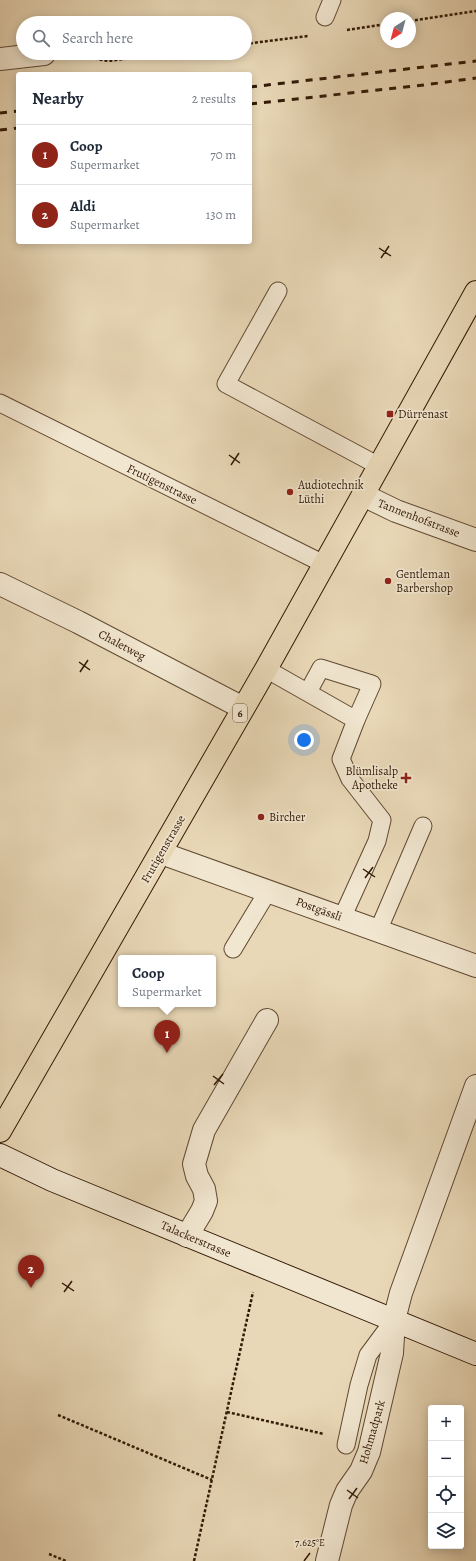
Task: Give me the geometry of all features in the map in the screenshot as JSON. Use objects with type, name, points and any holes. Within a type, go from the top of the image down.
[{"type":"main road","name":"Frutigenstrasse","points":[[0,1131],[266,669],[476,292]]},
{"type":"street","points":[[0,59],[16,57]]},
{"type":"street","name":"Tannenhofstrasse","points":[[363,495],[396,511],[476,540]]},
{"type":"street","name":"Chaletweg","points":[[0,584],[78,622],[243,708]]},
{"type":"street","name":"Postgässli","points":[[161,853],[476,966]]},
{"type":"street","points":[[187,1236],[202,1211],[206,1201],[204,1189],[197,1176],[194,1164],[204,1130],[267,1020]]},
{"type":"street","points":[[394,1320],[401,1293],[476,1086]]},
{"type":"street","name":"Talackerstrasse","points":[[0,1155],[52,1180],[476,1354]]},
{"type":"street","name":"Hohmadpark","points":[[327,1561],[341,1505],[348,1490],[361,1471],[369,1452],[392,1353],[394,1320]]},
{"type":"lane","points":[[325,17],[332,0]]},
{"type":"lane","points":[[278,291],[226,384],[379,466]]},
{"type":"lane","name":"Frutigenstrasse","points":[[0,403],[324,564]]},
{"type":"lane","points":[[308,692],[320,668],[372,684],[340,759],[350,779],[382,820],[377,841],[342,918]]},
{"type":"lane","points":[[266,669],[356,720]]},
{"type":"lane","points":[[378,931],[423,826]]},
{"type":"lane","points":[[233,949],[268,891]]},
{"type":"lane","points":[[346,1445],[359,1385],[368,1355],[394,1320]]},
{"type":"path","points":[[416,20],[476,12]]},
{"type":"path","points":[[102,60],[116,60]]},
{"type":"path","points":[[194,1561],[228,1412],[258,1265]]},
{"type":"path","points":[[228,1412],[324,1434]]},
{"type":"path","points":[[58,1415],[212,1480]]},
{"type":"path","points":[[50,1554],[66,1561]]},
{"type":"railway","points":[[252,87],[476,61]]},
{"type":"railway","points":[[252,104],[476,78]]},
{"type":"railway","points":[[0,113],[16,111]]},
{"type":"railway","points":[[0,130],[16,128]]},
{"type":"place","name":"Dürrenast","points":[[390,414]]},
{"type":"place","name":"Audiotechnik Lüthi","points":[[290,492]]},
{"type":"place","name":"Gentleman Barbershop","points":[[388,581]]},
{"type":"place","name":"Blümlisalp Apotheke","points":[[406,778]]},
{"type":"place","name":"Bircher","points":[[261,817]]},
{"type":"place","name":"Coop","points":[[167,1053]]},
{"type":"place","name":"Aldi","points":[[31,1288]]}]
